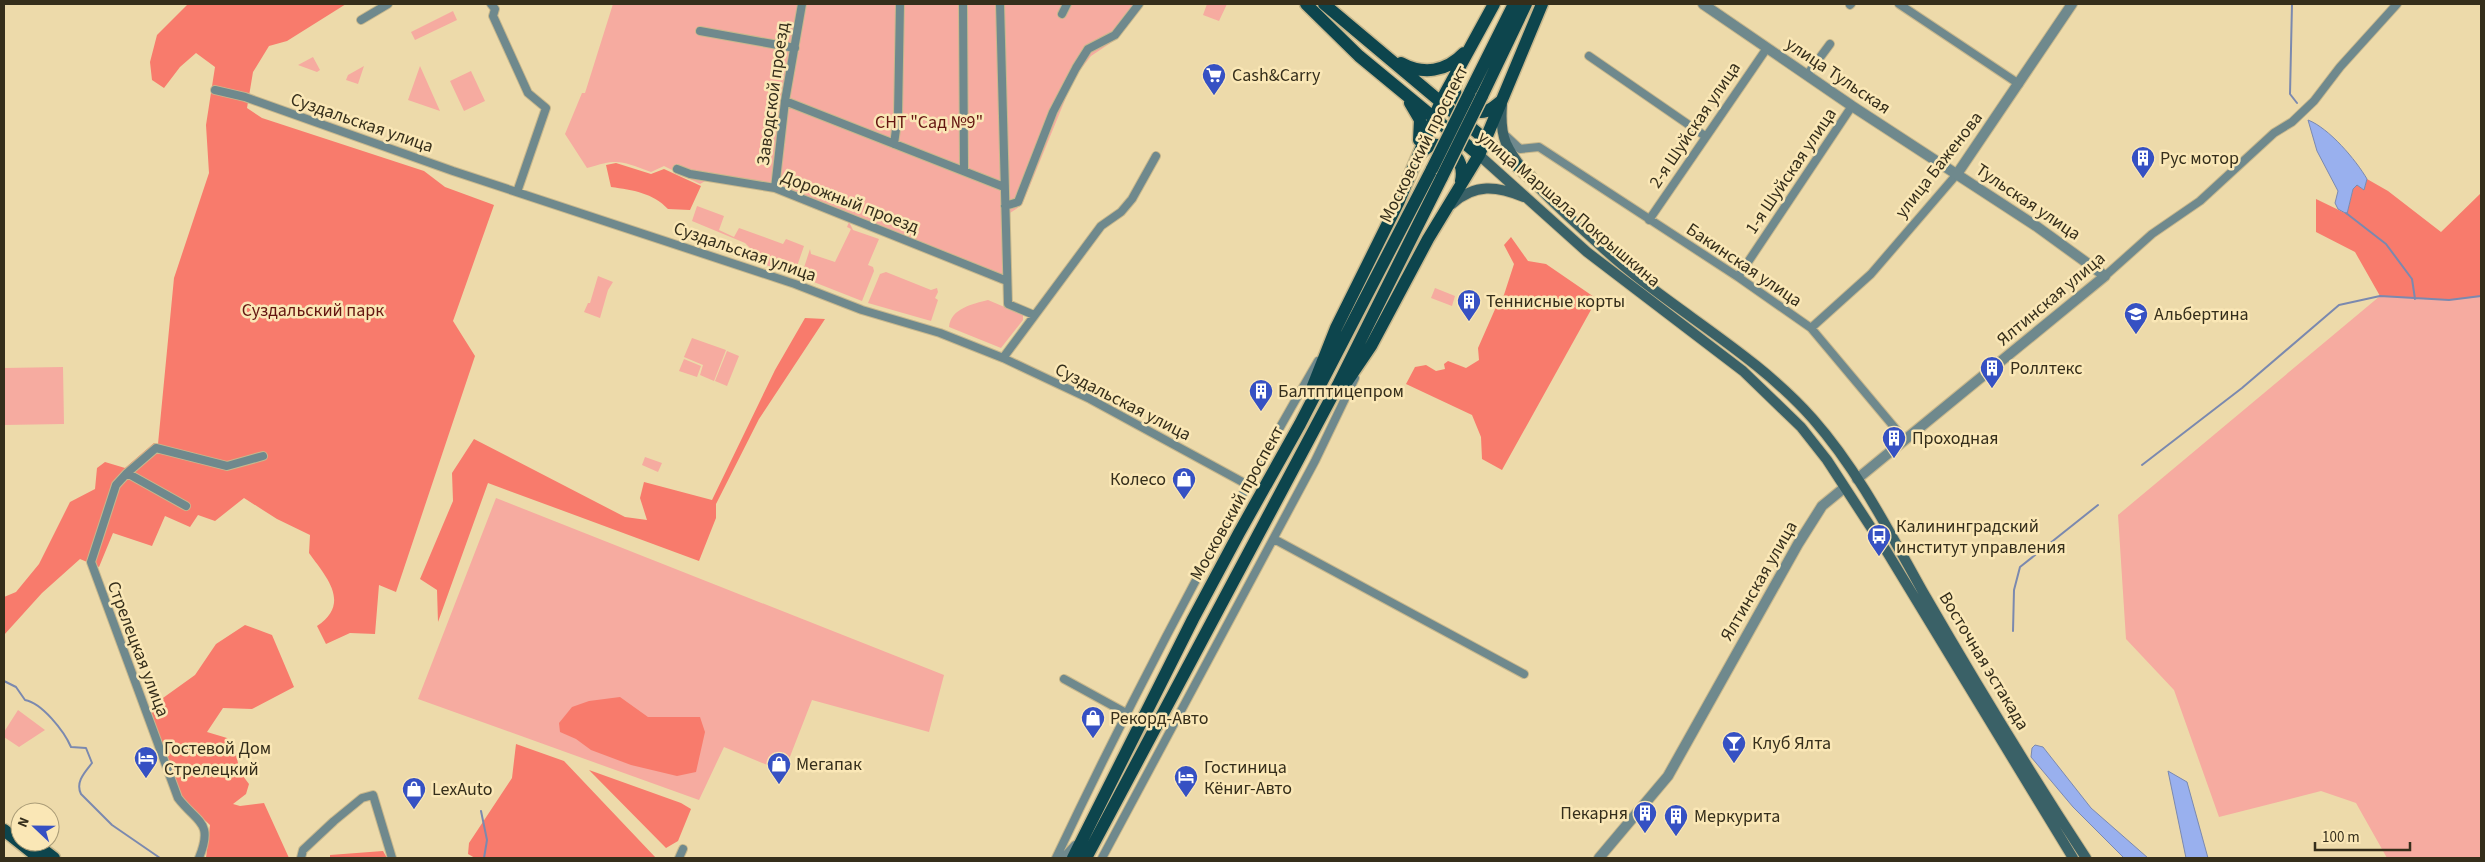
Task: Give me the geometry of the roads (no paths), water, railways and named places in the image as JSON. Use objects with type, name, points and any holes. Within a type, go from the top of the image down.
[{"type":"main road","name":"улица Маршала Покрышкина","points":[[1306,4],[1359,56],[1532,200],[1587,252],[1761,386],[1807,434],[1844,488]]},
{"type":"main road","name":"улица Маршала Покрышкина","points":[[1324,4],[1505,155],[1617,260],[1748,359],[1813,419],[1856,479]]},
{"type":"main road","points":[[1300,424],[1336,328],[1377,249],[1433,117],[1494,4]]},
{"type":"main road","name":"Московский проспект","points":[[1476,94],[1514,4]]},
{"type":"main road","name":"Московский проспект","points":[[1086,858],[1317,424],[1476,94],[1526,4]]},
{"type":"main road","points":[[1317,424],[1371,346],[1411,269],[1479,155],[1542,4]]},
{"type":"main road","points":[[1376,48],[1412,68],[1432,71],[1449,65],[1474,42]]},
{"type":"main road","points":[[1461,64],[1455,91],[1458,99],[1466,106],[1476,112],[1482,112],[1503,99]]},
{"type":"main road","points":[[1396,87],[1420,120],[1421,128],[1415,160]]},
{"type":"main road","points":[[1503,99],[1503,131],[1510,150],[1530,177]]},
{"type":"main road","points":[[1415,160],[1429,145],[1438,144],[1445,147],[1457,156],[1462,163],[1463,172],[1460,189]]},
{"type":"main road","name":"Московский проспект","points":[[1073,858],[1126,749],[1225,558],[1437,173]]},
{"type":"main road","points":[[1442,216],[1462,195],[1480,188],[1501,188],[1532,200]]},
{"type":"main road","name":"Ялтинская улица","points":[[1844,488],[1856,479]]},
{"type":"main road","name":"Восточная эстакада","points":[[1856,479],[1906,558],[1952,642],[2086,858]]},
{"type":"main road","name":"Восточная эстакада","points":[[1844,488],[1887,552],[2073,858]]},
{"type":"main road","points":[[1126,749],[1135,748],[1139,752],[1140,758]]},
{"type":"main road","points":[[4,830],[39,858]]},
{"type":"street","points":[[361,20],[388,4]]},
{"type":"street","points":[[492,4],[495,9],[493,16],[528,93],[546,108],[517,192]]},
{"type":"street","name":"Заводской проезд","points":[[775,188],[786,102],[802,4]]},
{"type":"street","points":[[894,144],[898,115],[900,4]]},
{"type":"street","points":[[963,4],[964,171]]},
{"type":"street","points":[[1000,4],[1008,304],[1034,315]]},
{"type":"street","points":[[1062,14],[1067,4]]},
{"type":"street","points":[[1005,206],[1018,202],[1052,112],[1088,49],[1115,35],[1139,4]]},
{"type":"street","name":"улица Тульская","points":[[1703,4],[1852,106],[1956,174]]},
{"type":"street","points":[[1899,4],[2019,84]]},
{"type":"street","name":"улица Баженова","points":[[1811,328],[1871,274],[1956,174],[2072,4]]},
{"type":"street","name":"Ялтинская улица","points":[[1856,479],[2105,276],[2152,234],[2200,201],[2274,133],[2292,122],[2314,101],[2340,67],[2397,4]]},
{"type":"street","points":[[700,32],[795,48]]},
{"type":"street","points":[[1808,75],[1830,44]]},
{"type":"street","name":"2-я Шуйская улица","points":[[1649,220],[1767,48]]},
{"type":"street","points":[[1589,56],[1705,136]]},
{"type":"street","name":"Суздальская улица","points":[[215,90],[245,97],[517,192],[795,284],[862,310],[940,333],[1003,358],[1090,399],[1248,484]]},
{"type":"street","points":[[786,102],[1004,187]]},
{"type":"street","name":"1-я Шуйская улица","points":[[1738,277],[1852,106]]},
{"type":"street","name":"Бакинская улица","points":[[1503,131],[1517,147],[1523,149],[1539,148],[1738,277],[1811,328],[1905,440]]},
{"type":"street","points":[[1003,358],[1102,226],[1121,212],[1132,199],[1156,156]]},
{"type":"street","name":"Дорожный проезд","points":[[678,169],[690,174],[775,188],[1007,281]]},
{"type":"street","name":"Тульская улица","points":[[1956,174],[2036,226],[2105,276]]},
{"type":"street","name":"Московский проспект","points":[[1056,858],[1126,713],[1248,484],[1336,328]]},
{"type":"street","points":[[1102,858],[1315,461],[1371,346]]},
{"type":"street","name":"Стрелецкая улица","points":[[199,858],[205,830],[203,823],[178,798],[92,570],[93,550],[116,486],[127,473],[156,448],[227,466],[263,456]]},
{"type":"street","points":[[127,473],[186,506]]},
{"type":"street","name":"Ялтинская улица","points":[[1599,858],[1668,776],[1798,544],[1822,506],[1844,488]]},
{"type":"street","points":[[1221,536],[1225,558]]},
{"type":"street","points":[[1274,539],[1524,674]]},
{"type":"street","points":[[1233,583],[1240,601]]},
{"type":"street","points":[[1064,679],[1126,713]]},
{"type":"street","points":[[1124,787],[1146,773]]},
{"type":"street","points":[[301,858],[303,850],[334,821],[362,798],[373,795],[392,858]]},
{"type":"street","points":[[1063,858],[1085,834]]},
{"type":"street","points":[[679,858],[683,849]]},
{"type":"water","points":[[2308,120],[2325,130],[2341,145],[2367,179],[2364,190],[2357,185],[2353,189],[2347,214],[2338,209],[2335,203],[2338,191],[2317,151]]},
{"type":"water","points":[[2035,745],[2043,747],[2091,808],[2148,858],[2124,858],[2073,807],[2031,757],[2032,748]]},
{"type":"water","points":[[2168,771],[2187,782],[2208,858],[2186,858]]},
{"type":"waterway","points":[[2292,4],[2290,94],[2297,103]]},
{"type":"waterway","points":[[2346,213],[2386,244],[2412,279],[2415,299]]},
{"type":"waterway","points":[[2142,465],[2242,388],[2339,305],[2380,296],[2449,300],[2481,296]]},
{"type":"waterway","points":[[2013,631],[2014,590],[2020,567],[2098,505]]},
{"type":"waterway","points":[[4,681],[16,687],[25,700],[32,702],[45,712],[58,726],[71,747],[86,748],[92,763],[80,781],[79,790],[81,794],[112,825],[160,858]]},
{"type":"waterway","points":[[481,811],[487,840],[484,858]]},
{"type":"place","name":"Cash&Carry","points":[[1214,96]]},
{"type":"place","name":"Рус мотор","points":[[2143,179]]},
{"type":"place","name":"Теннисные корты","points":[[1469,322]]},
{"type":"place","name":"Альбертина","points":[[2136,335]]},
{"type":"place","name":"Роллтекс","points":[[1992,389]]},
{"type":"place","name":"Балтптицепром","points":[[1261,412]]},
{"type":"place","name":"Проходная","points":[[1894,459]]},
{"type":"place","name":"Колесо","points":[[1184,500]]},
{"type":"place","name":"Калининградский институт управления","points":[[1879,557]]},
{"type":"place","name":"Рекорд-Авто","points":[[1093,739]]},
{"type":"place","name":"Клуб Ялта","points":[[1734,764]]},
{"type":"place","name":"Гостевой Дом Стрелецкий","points":[[146,779]]},
{"type":"place","name":"Мегапак","points":[[779,785]]},
{"type":"place","name":"Гостиница Кёниг-Авто","points":[[1186,798]]},
{"type":"place","name":"LexAuto","points":[[414,810]]},
{"type":"place","name":"Пекарня","points":[[1645,834]]},
{"type":"place","name":"Меркурита","points":[[1676,837]]},
{"type":"park label","name":"СНТ \"Сад №9\"","points":[[929,122]]},
{"type":"park label","name":"Суздальский парк","points":[[313,310]]}]
